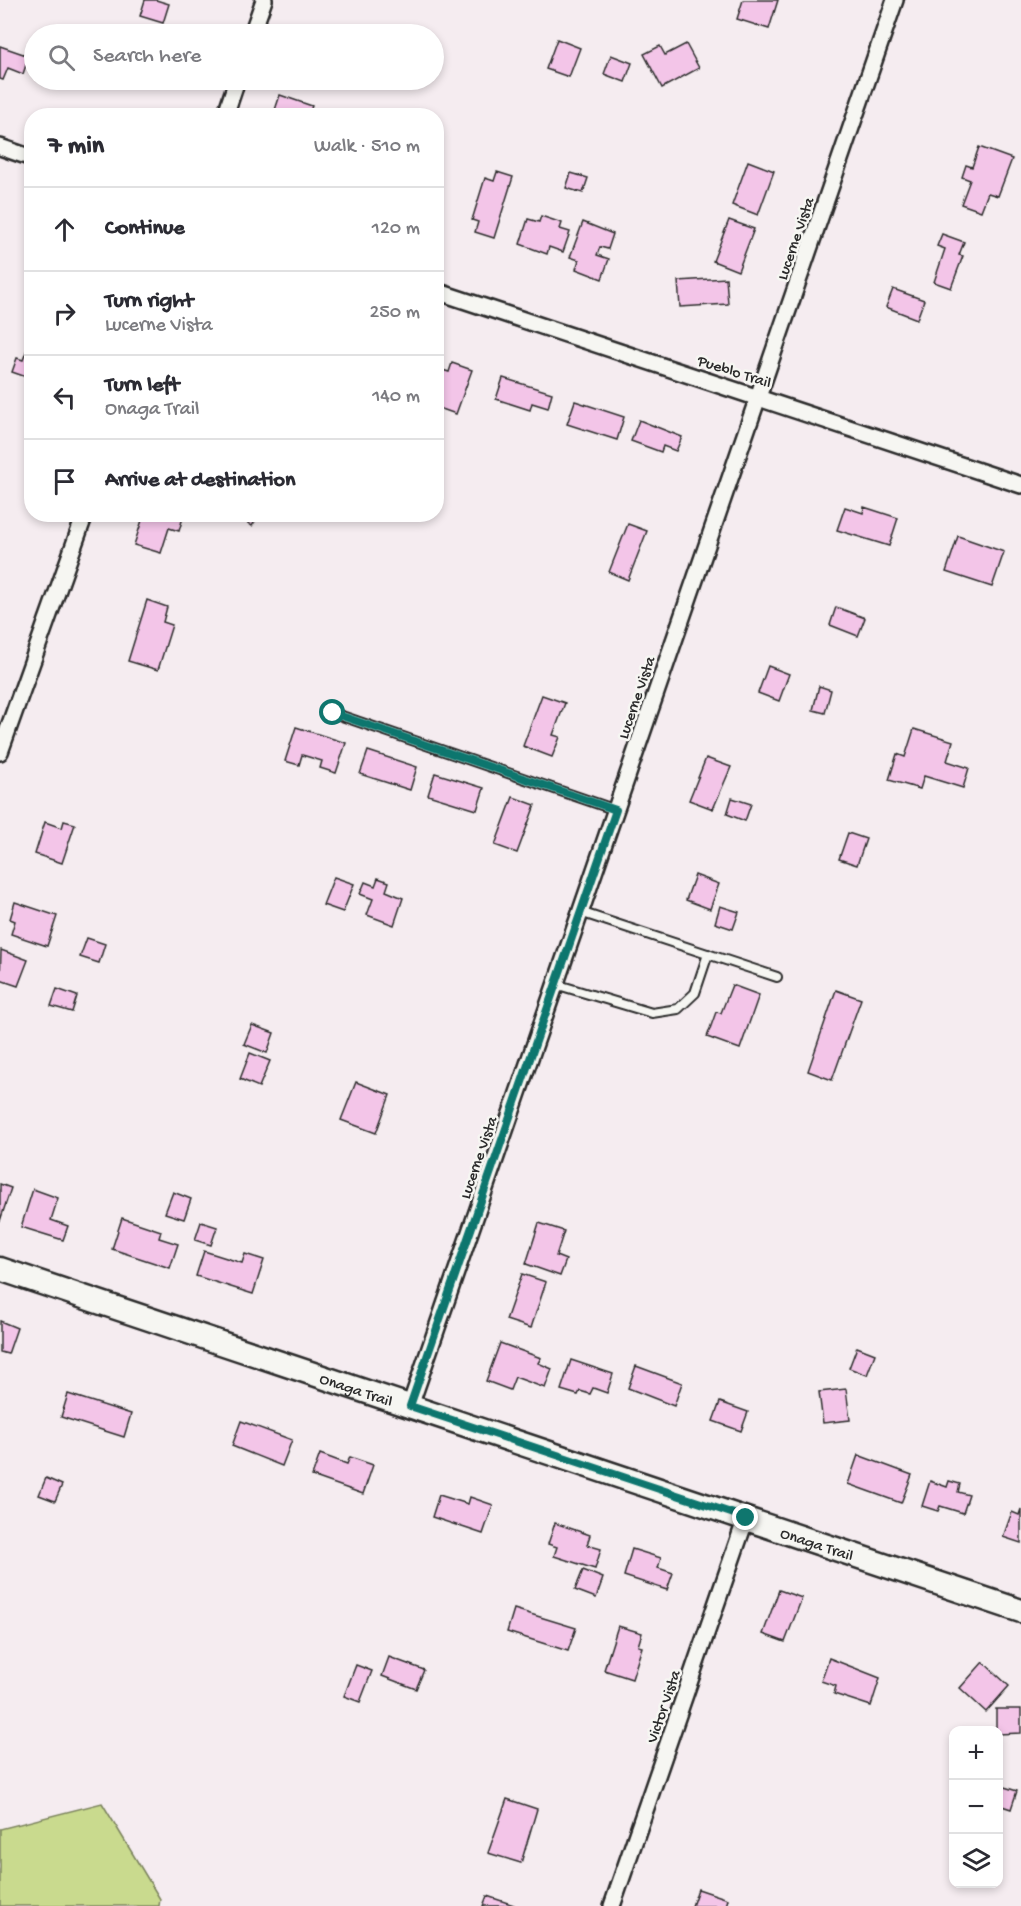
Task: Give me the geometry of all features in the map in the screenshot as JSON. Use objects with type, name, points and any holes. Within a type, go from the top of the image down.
[{"type":"street","points":[[256,24],[264,0]]},
{"type":"street","name":"Lucerne Vista","points":[[410,1406],[895,0]]},
{"type":"street","points":[[228,108],[234,90]]},
{"type":"street","points":[[0,147],[24,155]]},
{"type":"street","name":"Pueblo Trail","points":[[444,294],[1021,485]]},
{"type":"street","points":[[0,752],[82,522]]},
{"type":"street","name":"Onaga Trail","points":[[0,1269],[1021,1611]]},
{"type":"street","name":"Victor Vista","points":[[612,1906],[746,1518]]},
{"type":"lane","points":[[333,713],[616,810]]},
{"type":"lane","points":[[580,912],[777,978]]},
{"type":"lane","points":[[555,984],[652,1013],[678,1009],[695,993],[708,954]]},
{"type":"green space","points":[[102,1803],[160,1899],[159,1906],[0,1906],[0,1829]]},
{"type":"building","points":[[145,0],[156,0],[169,4],[163,23],[140,16]]},
{"type":"building","points":[[743,0],[778,0],[769,29],[737,19]]},
{"type":"building","points":[[557,39],[580,48],[569,77],[546,69]]},
{"type":"building","points":[[686,44],[699,68],[662,88],[644,54],[660,46],[665,55]]},
{"type":"building","points":[[0,46],[24,54],[23,74],[8,68],[3,80],[0,79]]},
{"type":"building","points":[[611,55],[632,63],[625,82],[604,74]]},
{"type":"building","points":[[280,95],[312,106],[311,108],[276,108]]},
{"type":"building","points":[[979,147],[1012,159],[998,196],[988,193],[981,211],[961,204],[970,180],[962,177],[966,165],[972,167]]},
{"type":"building","points":[[748,161],[774,171],[758,215],[732,205]]},
{"type":"building","points":[[497,172],[513,177],[494,238],[475,232],[478,222],[472,220],[485,178],[494,181]]},
{"type":"building","points":[[571,173],[588,178],[583,193],[566,188]]},
{"type":"building","points":[[541,216],[562,223],[560,229],[570,232],[563,252],[549,247],[547,254],[520,244],[528,219],[539,222]]},
{"type":"building","points":[[729,220],[754,229],[738,271],[713,261]]},
{"type":"building","points":[[583,222],[613,234],[608,249],[600,247],[597,255],[609,259],[602,279],[576,269],[579,260],[570,257]]},
{"type":"building","points":[[942,234],[964,242],[959,255],[963,256],[951,288],[934,282],[945,249],[937,246]]},
{"type":"building","points":[[726,278],[728,304],[680,307],[678,281]]},
{"type":"building","points":[[893,289],[924,300],[917,319],[886,307]]},
{"type":"building","points":[[24,357],[24,376],[12,372],[17,358],[23,360]]},
{"type":"building","points":[[452,363],[472,370],[456,414],[444,410],[444,370],[449,372]]},
{"type":"building","points":[[503,378],[552,393],[548,408],[532,403],[530,410],[496,399]]},
{"type":"building","points":[[575,401],[624,417],[617,440],[567,424]]},
{"type":"building","points":[[639,420],[682,437],[676,451],[663,446],[661,452],[631,441]]},
{"type":"building","points":[[845,507],[863,513],[864,507],[898,518],[889,546],[837,530]]},
{"type":"building","points":[[141,522],[182,522],[179,531],[169,528],[161,553],[134,545]]},
{"type":"building","points":[[628,524],[647,531],[628,580],[609,572]]},
{"type":"building","points":[[958,536],[1004,552],[992,587],[946,572]]},
{"type":"building","points":[[147,600],[167,607],[163,622],[172,625],[158,670],[128,661]]},
{"type":"building","points":[[836,607],[865,618],[858,636],[830,625]]},
{"type":"building","points":[[768,666],[789,674],[779,701],[758,693]]},
{"type":"building","points":[[819,686],[831,690],[825,713],[813,710]]},
{"type":"building","points":[[542,695],[565,703],[553,735],[560,737],[552,757],[523,746]]},
{"type":"building","points":[[296,727],[346,743],[336,773],[320,768],[322,761],[302,755],[299,765],[285,761]]},
{"type":"building","points":[[914,729],[953,741],[947,761],[969,768],[963,788],[924,776],[920,789],[889,780],[897,754],[905,757]]},
{"type":"building","points":[[368,751],[417,767],[410,790],[360,774]]},
{"type":"building","points":[[706,758],[731,767],[713,809],[689,800]]},
{"type":"building","points":[[435,773],[484,788],[477,810],[428,795]]},
{"type":"building","points":[[513,797],[535,805],[517,853],[495,845]]},
{"type":"building","points":[[732,798],[751,804],[745,821],[727,814]]},
{"type":"building","points":[[64,821],[75,824],[62,863],[35,854],[45,822],[62,828]]},
{"type":"building","points":[[848,833],[866,839],[857,865],[839,859]]},
{"type":"building","points":[[695,875],[719,884],[710,909],[686,900]]},
{"type":"building","points":[[334,877],[354,884],[343,912],[323,905]]},
{"type":"building","points":[[378,878],[389,882],[386,891],[403,898],[394,925],[367,915],[373,899],[360,894],[365,882],[375,886]]},
{"type":"building","points":[[15,902],[57,916],[47,946],[11,934],[15,921],[10,919]]},
{"type":"building","points":[[720,906],[739,912],[733,929],[715,923]]},
{"type":"building","points":[[87,938],[105,944],[99,963],[80,957]]},
{"type":"building","points":[[1,950],[28,960],[18,986],[0,980]]},
{"type":"building","points":[[732,985],[759,995],[740,1049],[707,1037],[716,1012],[721,1013]]},
{"type":"building","points":[[57,989],[77,996],[72,1012],[51,1006]]},
{"type":"building","points":[[836,990],[861,999],[832,1080],[808,1071]]},
{"type":"building","points":[[252,1025],[274,1033],[267,1053],[244,1044]]},
{"type":"building","points":[[250,1053],[270,1061],[259,1087],[240,1079]]},
{"type":"building","points":[[356,1082],[390,1095],[376,1133],[341,1120]]},
{"type":"building","points":[[0,1184],[11,1188],[0,1221]]},
{"type":"building","points":[[33,1189],[58,1198],[51,1220],[68,1226],[63,1240],[21,1227]]},
{"type":"building","points":[[173,1192],[191,1199],[184,1219],[165,1213]]},
{"type":"building","points":[[122,1218],[161,1231],[159,1238],[178,1244],[170,1268],[112,1249]]},
{"type":"building","points":[[201,1222],[217,1227],[211,1245],[195,1240]]},
{"type":"building","points":[[539,1223],[564,1231],[556,1256],[566,1260],[560,1276],[526,1264]]},
{"type":"building","points":[[204,1251],[242,1263],[245,1254],[264,1260],[253,1294],[196,1276]]},
{"type":"building","points":[[522,1274],[546,1282],[531,1328],[506,1320]]},
{"type":"building","points":[[0,1321],[17,1328],[8,1354],[0,1352]]},
{"type":"building","points":[[500,1343],[541,1358],[538,1363],[552,1369],[545,1388],[515,1377],[510,1390],[486,1381]]},
{"type":"building","points":[[857,1347],[875,1354],[867,1375],[849,1368]]},
{"type":"building","points":[[571,1360],[613,1374],[607,1393],[593,1388],[590,1394],[580,1391],[578,1395],[561,1390]]},
{"type":"building","points":[[636,1366],[682,1383],[674,1406],[628,1388]]},
{"type":"building","points":[[846,1389],[850,1420],[823,1423],[819,1392]]},
{"type":"building","points":[[68,1394],[131,1414],[124,1437],[61,1417]]},
{"type":"building","points":[[720,1402],[748,1412],[741,1431],[713,1421]]},
{"type":"building","points":[[241,1421],[292,1440],[282,1466],[232,1446]]},
{"type":"building","points":[[320,1454],[347,1464],[350,1457],[373,1465],[363,1494],[312,1476]]},
{"type":"building","points":[[858,1455],[912,1475],[901,1503],[848,1484]]},
{"type":"building","points":[[46,1478],[62,1485],[55,1501],[39,1495]]},
{"type":"building","points":[[930,1481],[947,1487],[949,1481],[960,1484],[958,1492],[969,1495],[963,1513],[940,1506],[938,1511],[922,1506]]},
{"type":"building","points":[[439,1495],[468,1504],[470,1497],[493,1505],[483,1534],[432,1517]]},
{"type":"building","points":[[1021,1509],[1021,1543],[1003,1537],[1012,1512],[1019,1515]]},
{"type":"building","points":[[555,1523],[590,1535],[587,1545],[601,1549],[595,1569],[554,1556],[557,1547],[548,1544]]},
{"type":"building","points":[[632,1549],[661,1558],[658,1568],[673,1573],[667,1590],[624,1576]]},
{"type":"building","points":[[583,1570],[603,1578],[596,1598],[575,1590]]},
{"type":"building","points":[[779,1590],[802,1598],[785,1642],[763,1634]]},
{"type":"building","points":[[514,1609],[576,1628],[568,1651],[507,1632]]},
{"type":"building","points":[[618,1626],[642,1633],[638,1646],[642,1647],[632,1679],[604,1670]]},
{"type":"building","points":[[389,1657],[424,1670],[416,1689],[382,1676]]},
{"type":"building","points":[[829,1658],[880,1678],[871,1706],[834,1694],[836,1686],[821,1681]]},
{"type":"building","points":[[983,1662],[1009,1686],[986,1712],[960,1688]]},
{"type":"building","points":[[356,1665],[372,1671],[360,1702],[344,1696]]},
{"type":"building","points":[[996,1709],[1021,1709],[1021,1733],[1003,1734],[1003,1726],[996,1726]]},
{"type":"building","points":[[1003,1787],[1017,1791],[1011,1809],[1003,1806]]},
{"type":"building","points":[[507,1799],[537,1809],[521,1863],[488,1853]]},
{"type":"building","points":[[698,1889],[728,1899],[726,1906],[692,1906]]},
{"type":"building","points":[[487,1896],[514,1905],[514,1906],[483,1906]]},
{"type":"route","points":[[333,713],[616,810],[410,1406],[746,1518]]}]
